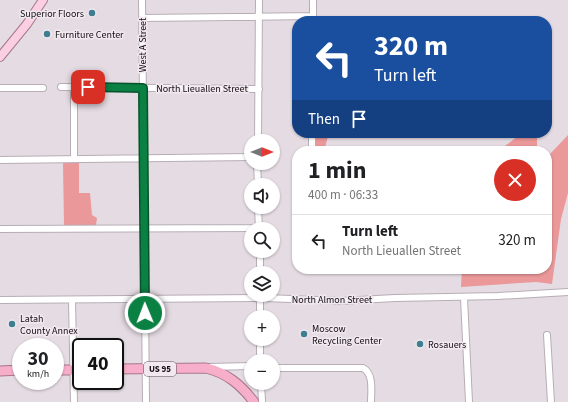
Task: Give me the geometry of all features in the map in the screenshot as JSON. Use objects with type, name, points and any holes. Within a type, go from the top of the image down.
[{"type":"highway","name":"US 95","points":[[124,369],[206,368],[225,374],[255,400]]},
{"type":"highway","points":[[0,371],[12,370]]},
{"type":"main road","points":[[0,57],[27,24],[43,0]]},
{"type":"street","name":"West A Street","points":[[142,0],[146,402]]},
{"type":"street","points":[[258,134],[259,0]]},
{"type":"street","points":[[313,0],[313,16]]},
{"type":"street","points":[[142,18],[292,18]]},
{"type":"street","name":"North Lieuallen Street","points":[[61,87],[259,88]]},
{"type":"street","points":[[72,159],[74,87]]},
{"type":"street","points":[[0,88],[43,88]]},
{"type":"street","points":[[0,160],[244,157]]},
{"type":"street","points":[[0,229],[244,228]]},
{"type":"street","name":"North Almon Street","points":[[280,298],[329,301],[395,298],[464,298],[568,292]]},
{"type":"street","name":"North Almon Street","points":[[0,300],[244,297]]},
{"type":"street","points":[[464,298],[469,402]]},
{"type":"street","points":[[72,300],[75,338]]},
{"type":"street","points":[[547,336],[552,402]]},
{"type":"street","points":[[206,368],[244,366]]},
{"type":"street","points":[[280,368],[360,368],[367,371],[370,377],[371,402]]},
{"type":"street","points":[[74,402],[76,390]]},
{"type":"street","points":[[255,400],[259,390]]},
{"type":"shaded area","points":[[568,135],[568,193],[561,219],[552,284],[536,282],[461,287],[462,274],[552,274],[552,152]]},
{"type":"shaded area","points":[[312,138],[328,138],[325,146],[312,146]]},
{"type":"shaded area","points":[[515,138],[537,138],[537,146],[505,146]]},
{"type":"shaded area","points":[[63,162],[79,162],[79,193],[90,193],[92,215],[97,218],[96,225],[64,226]]},
{"type":"place","name":"Superior Floors","points":[[92,13]]},
{"type":"place","name":"Furniture Center","points":[[47,34]]},
{"type":"place","name":"Latah County Annex","points":[[12,324]]},
{"type":"place","name":"Moscow Recycling Center","points":[[304,334]]},
{"type":"place","name":"Rosauers","points":[[420,344]]},
{"type":"route","points":[[88,87],[143,88],[145,313]]}]
